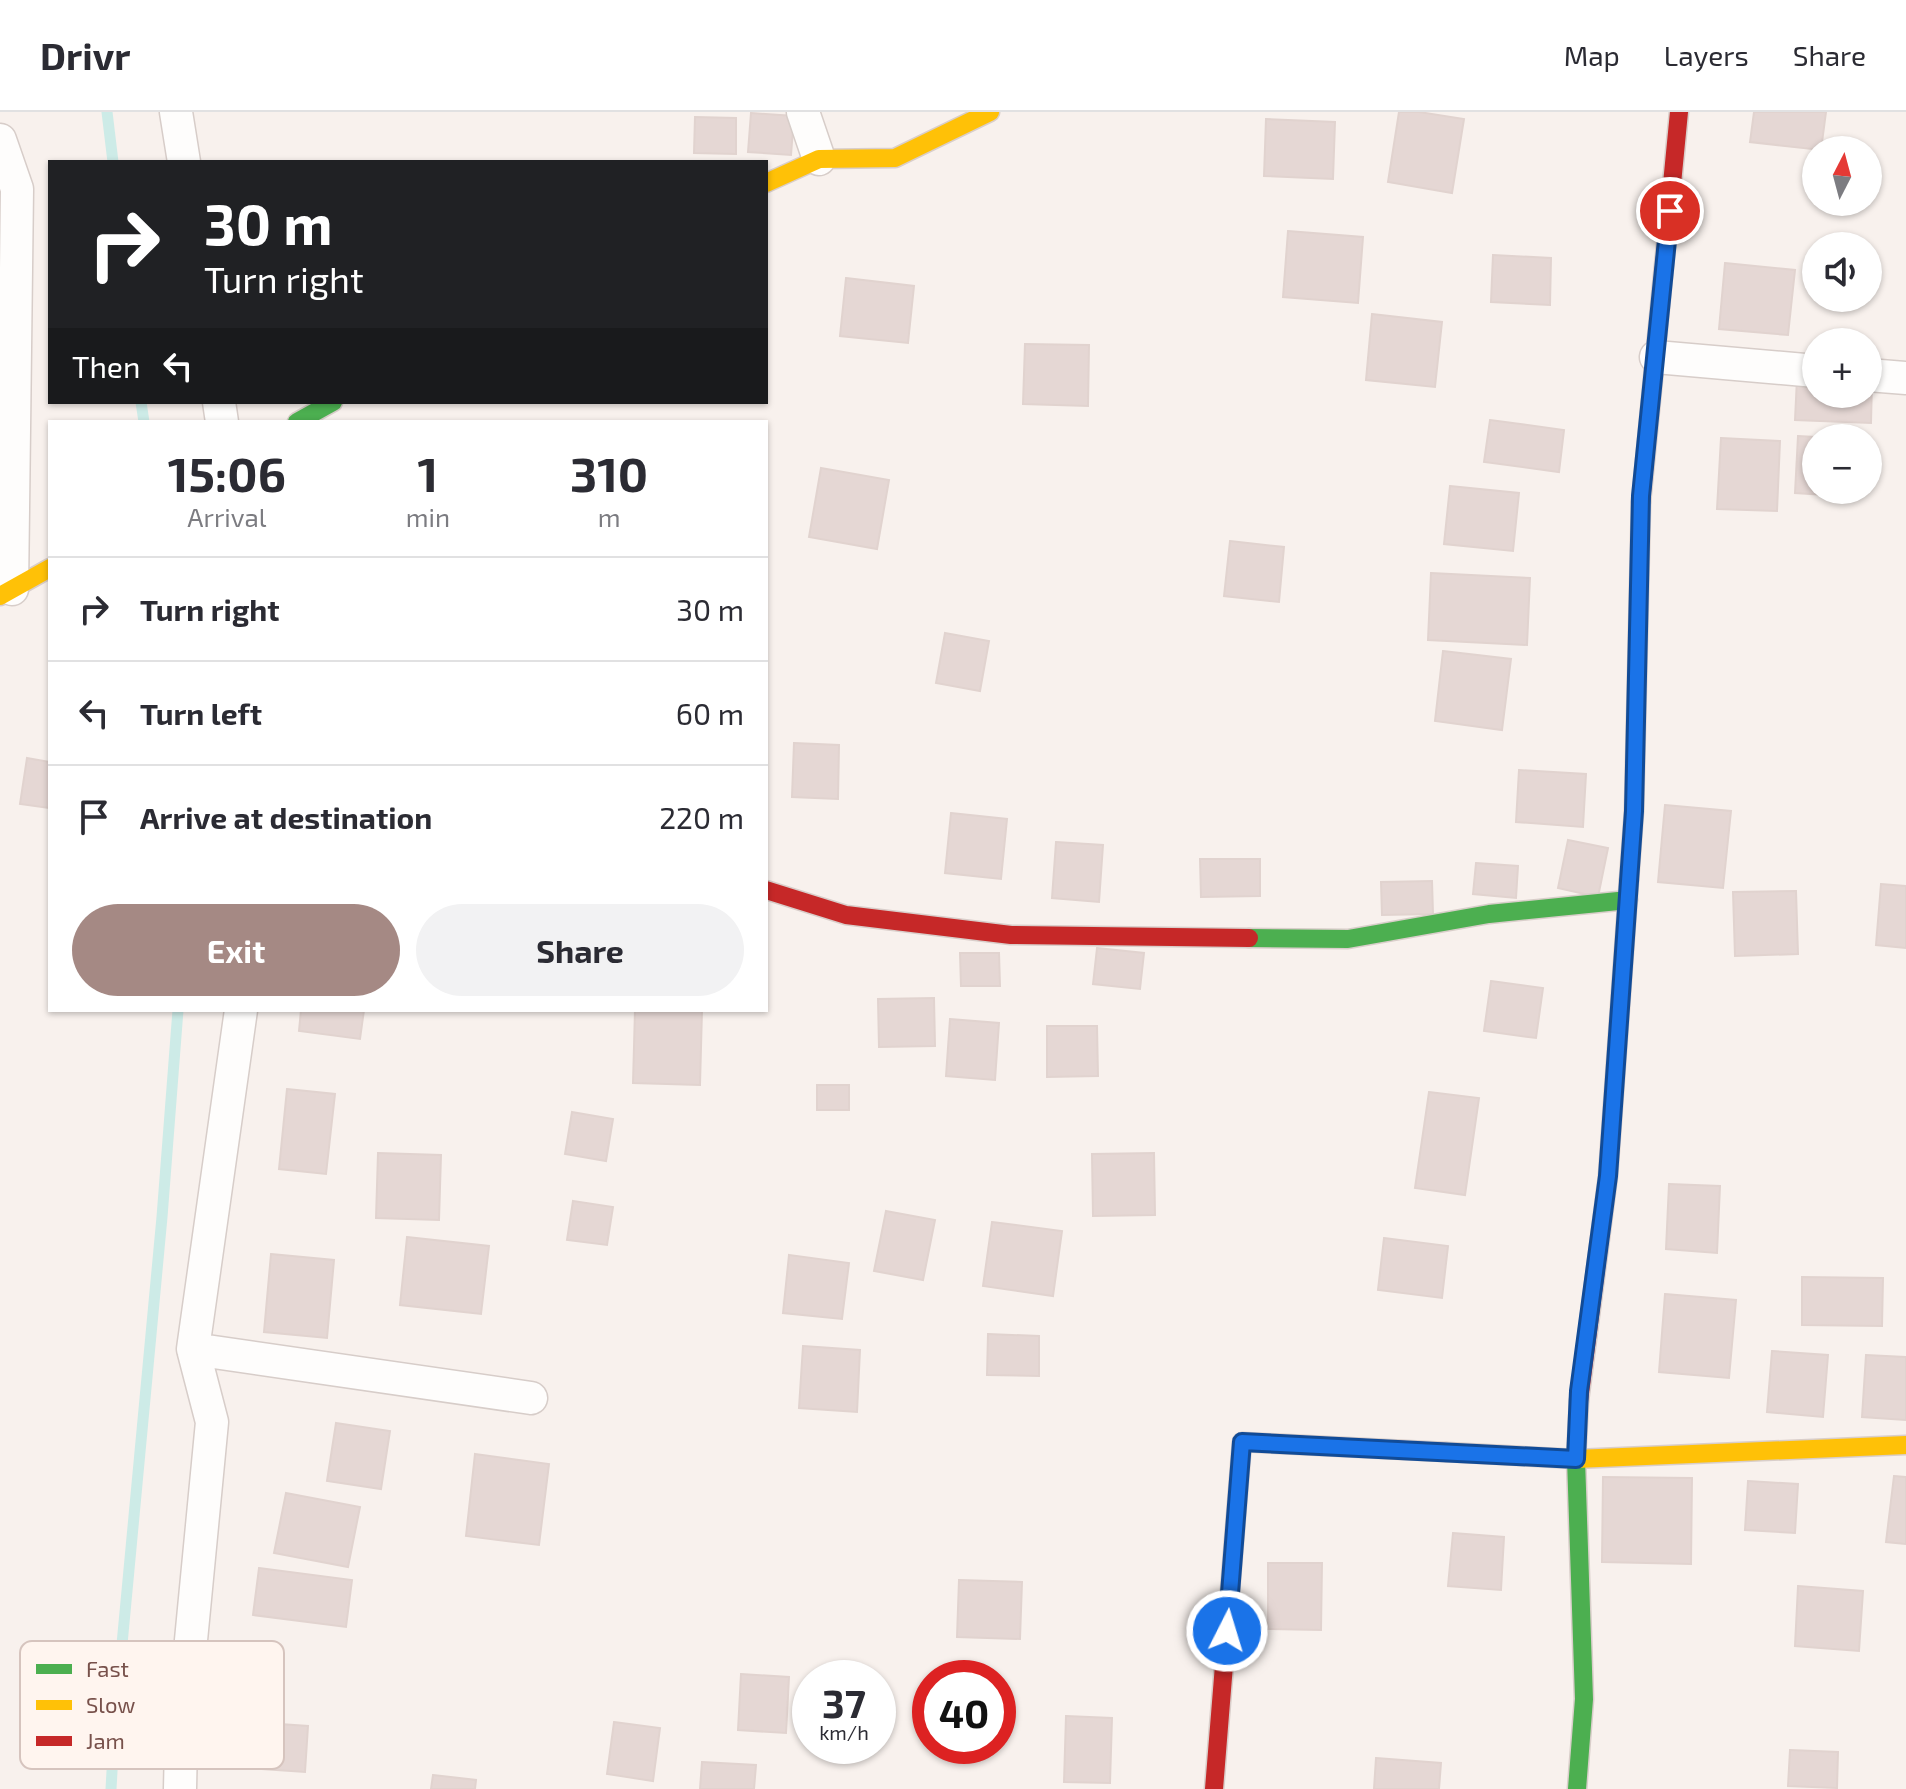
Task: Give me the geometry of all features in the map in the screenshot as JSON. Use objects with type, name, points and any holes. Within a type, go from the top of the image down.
[{"type":"street","points":[[176,112],[184,160]]},
{"type":"street","points":[[803,112],[819,159]]},
{"type":"street","points":[[768,182],[819,159],[895,158],[990,112]]},
{"type":"street","points":[[1577,1789],[1584,1699],[1576,1459],[1579,1391],[1608,1176],[1634,811],[1641,496],[1679,112]]},
{"type":"street","points":[[0,140],[17,189],[6,592]]},
{"type":"street","points":[[1656,357],[1802,370]]},
{"type":"street","points":[[1882,376],[1906,378]]},
{"type":"street","points":[[6,592],[48,569]]},
{"type":"street","points":[[768,891],[846,915],[1011,935],[1348,939],[1489,914],[1628,900]]},
{"type":"street","points":[[191,1641],[212,1422],[193,1349],[241,1012]]},
{"type":"street","points":[[193,1349],[531,1398]]},
{"type":"street","points":[[1214,1789],[1242,1442],[1576,1459],[1906,1445]]},
{"type":"street","points":[[180,1769],[180,1789]]},
{"type":"building","points":[[1399,112],[1464,119],[1452,193],[1388,182]]},
{"type":"building","points":[[1754,112],[1826,112],[1823,136],[1802,136],[1802,148],[1750,142]]},
{"type":"building","points":[[751,113],[794,116],[791,155],[748,152]]},
{"type":"building","points":[[695,117],[736,118],[736,154],[694,153]]},
{"type":"building","points":[[1266,119],[1335,122],[1333,179],[1264,176]]},
{"type":"building","points":[[1288,231],[1363,237],[1358,303],[1283,297]]},
{"type":"building","points":[[1493,255],[1551,258],[1550,305],[1491,302]]},
{"type":"building","points":[[1725,263],[1795,270],[1788,335],[1719,329]]},
{"type":"building","points":[[846,278],[914,286],[908,343],[840,336]]},
{"type":"building","points":[[1372,314],[1442,322],[1435,387],[1366,380]]},
{"type":"building","points":[[1025,344],[1089,345],[1088,406],[1023,404]]},
{"type":"building","points":[[1797,378],[1802,378],[1802,408],[1871,408],[1871,423],[1795,420]]},
{"type":"building","points":[[1490,420],[1564,430],[1559,472],[1484,462]]},
{"type":"building","points":[[1798,436],[1802,436],[1802,493],[1795,493]]},
{"type":"building","points":[[1721,438],[1780,441],[1777,511],[1717,509]]},
{"type":"building","points":[[821,468],[889,480],[877,549],[809,537]]},
{"type":"building","points":[[1450,486],[1519,493],[1513,551],[1444,544]]},
{"type":"building","points":[[1230,541],[1284,547],[1279,602],[1224,596]]},
{"type":"building","points":[[1431,573],[1530,578],[1527,645],[1428,640]]},
{"type":"building","points":[[945,633],[989,641],[980,691],[936,683]]},
{"type":"building","points":[[1443,651],[1511,659],[1502,730],[1435,721]]},
{"type":"building","points":[[794,743],[839,745],[838,799],[792,797]]},
{"type":"building","points":[[27,758],[48,762],[48,808],[20,804]]},
{"type":"building","points":[[1519,770],[1586,774],[1583,827],[1516,822]]},
{"type":"building","points":[[1665,805],[1731,811],[1723,888],[1658,882]]},
{"type":"building","points":[[951,813],[1007,819],[1001,879],[945,873]]},
{"type":"building","points":[[1568,840],[1608,848],[1598,897],[1558,888]]},
{"type":"building","points":[[1056,842],[1103,845],[1099,902],[1052,898]]},
{"type":"building","points":[[1200,859],[1260,859],[1260,896],[1201,897]]},
{"type":"building","points":[[1476,863],[1518,866],[1516,898],[1473,894]]},
{"type":"building","points":[[1432,881],[1433,914],[1382,915],[1381,882]]},
{"type":"building","points":[[1881,884],[1906,886],[1906,948],[1876,945]]},
{"type":"building","points":[[1796,891],[1798,954],[1735,956],[1733,892]]},
{"type":"building","points":[[1097,948],[1144,953],[1140,989],[1093,984]]},
{"type":"building","points":[[960,953],[999,953],[1000,986],[961,986]]},
{"type":"building","points":[[1491,981],[1543,988],[1536,1038],[1484,1031]]},
{"type":"building","points":[[934,998],[935,1046],[879,1047],[878,999]]},
{"type":"building","points":[[301,1012],[364,1012],[360,1039],[299,1031]]},
{"type":"building","points":[[635,1012],[702,1012],[700,1085],[633,1083]]},
{"type":"building","points":[[950,1019],[999,1023],[995,1080],[946,1076]]},
{"type":"building","points":[[1047,1026],[1097,1026],[1098,1076],[1047,1077]]},
{"type":"building","points":[[817,1085],[849,1085],[849,1110],[817,1110]]},
{"type":"building","points":[[287,1089],[335,1094],[326,1174],[279,1169]]},
{"type":"building","points":[[1429,1092],[1479,1098],[1465,1195],[1415,1188]]},
{"type":"building","points":[[572,1112],[613,1119],[606,1161],[565,1154]]},
{"type":"building","points":[[378,1153],[441,1155],[439,1220],[376,1218]]},
{"type":"building","points":[[1154,1153],[1155,1215],[1093,1216],[1092,1154]]},
{"type":"building","points":[[1669,1184],[1720,1186],[1717,1253],[1666,1249]]},
{"type":"building","points":[[573,1201],[613,1207],[607,1245],[567,1240]]},
{"type":"building","points":[[886,1211],[935,1220],[923,1280],[874,1271]]},
{"type":"building","points":[[992,1222],[1062,1231],[1053,1296],[983,1286]]},
{"type":"building","points":[[407,1237],[489,1246],[481,1314],[400,1305]]},
{"type":"building","points":[[1384,1238],[1448,1246],[1442,1298],[1378,1290]]},
{"type":"building","points":[[271,1254],[334,1260],[327,1338],[264,1332]]},
{"type":"building","points":[[789,1255],[849,1263],[842,1319],[783,1313]]},
{"type":"building","points":[[1802,1277],[1883,1278],[1882,1326],[1802,1325]]},
{"type":"building","points":[[1665,1294],[1736,1300],[1729,1378],[1659,1372]]},
{"type":"building","points":[[988,1334],[1039,1336],[1039,1376],[987,1375]]},
{"type":"building","points":[[803,1346],[860,1350],[857,1412],[799,1408]]},
{"type":"building","points":[[1772,1351],[1828,1355],[1823,1417],[1767,1412]]},
{"type":"building","points":[[1866,1355],[1906,1357],[1906,1420],[1862,1417]]},
{"type":"building","points":[[336,1423],[390,1431],[381,1489],[327,1481]]},
{"type":"building","points":[[475,1454],[549,1464],[539,1545],[466,1536]]},
{"type":"building","points":[[1894,1476],[1906,1477],[1906,1544],[1886,1542]]},
{"type":"building","points":[[1603,1477],[1692,1478],[1691,1564],[1602,1562]]},
{"type":"building","points":[[1748,1481],[1798,1484],[1795,1533],[1745,1530]]},
{"type":"building","points":[[286,1493],[360,1507],[348,1567],[274,1553]]},
{"type":"building","points":[[1453,1533],[1504,1537],[1501,1590],[1448,1586]]},
{"type":"building","points":[[1268,1563],[1322,1563],[1321,1630],[1268,1629]]},
{"type":"building","points":[[259,1568],[352,1580],[346,1627],[253,1615]]},
{"type":"building","points":[[959,1580],[1022,1582],[1020,1639],[957,1637]]},
{"type":"building","points":[[1798,1586],[1863,1591],[1859,1651],[1795,1646]]},
{"type":"building","points":[[741,1674],[789,1677],[786,1733],[738,1730]]},
{"type":"building","points":[[1066,1716],[1112,1718],[1110,1783],[1064,1782]]},
{"type":"building","points":[[614,1722],[660,1728],[653,1781],[607,1774]]},
{"type":"building","points":[[284,1724],[308,1726],[305,1772],[261,1769],[284,1769]]},
{"type":"building","points":[[1790,1750],[1838,1752],[1837,1788],[1788,1786]]},
{"type":"building","points":[[1376,1758],[1441,1763],[1439,1789],[1374,1789]]},
{"type":"building","points":[[702,1762],[756,1765],[754,1789],[700,1789]]},
{"type":"building","points":[[433,1775],[476,1780],[475,1789],[431,1789]]},
{"type":"waterway","points":[[107,112],[113,160]]},
{"type":"waterway","points":[[141,404],[144,420]]},
{"type":"waterway","points":[[122,1641],[178,1012]]},
{"type":"waterway","points":[[111,1789],[112,1769]]},
{"type":"traffic: fast","points":[[301,420],[329,404]]},
{"type":"traffic: fast","points":[[1249,938],[1348,939],[1489,914],[1628,900]]},
{"type":"traffic: fast","points":[[1577,1789],[1584,1699],[1576,1459],[1579,1401]]},
{"type":"traffic: slow","points":[[768,182],[819,159],[895,158],[990,112]]},
{"type":"traffic: slow","points":[[1629,880],[1634,811],[1641,502]]},
{"type":"traffic: slow","points":[[0,596],[48,569]]},
{"type":"traffic: slow","points":[[1446,1452],[1576,1459],[1906,1445]]},
{"type":"traffic: jam","points":[[1641,502],[1679,112]]},
{"type":"traffic: jam","points":[[1579,1401],[1608,1176],[1629,880]]},
{"type":"traffic: jam","points":[[768,891],[846,915],[1011,935],[1249,938]]},
{"type":"traffic: jam","points":[[1214,1789],[1242,1442],[1446,1452]]},
{"type":"route","points":[[1227,1631],[1242,1442],[1576,1459],[1579,1391],[1608,1176],[1634,811],[1641,496],[1670,211]]}]
